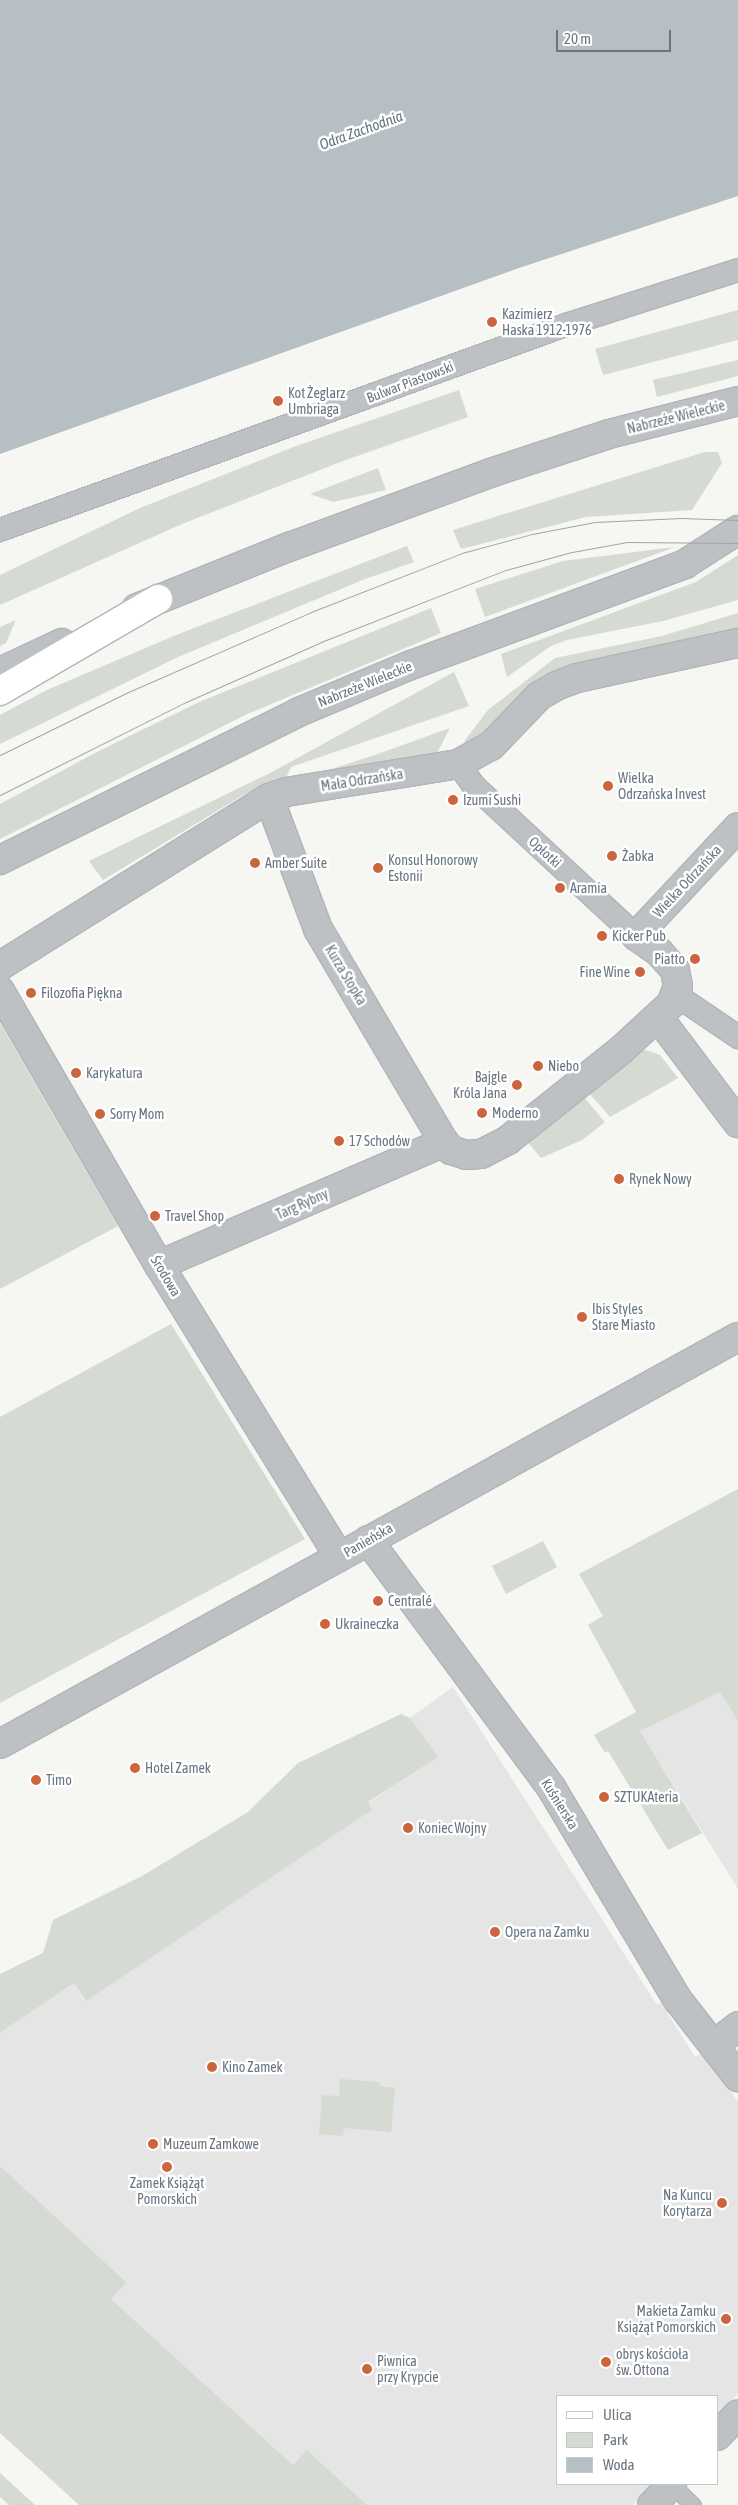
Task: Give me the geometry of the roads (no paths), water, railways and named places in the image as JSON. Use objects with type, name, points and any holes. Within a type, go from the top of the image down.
[{"type":"main road","points":[[0,691],[158,599]]},
{"type":"street","name":"Bulwar Piastowski","points":[[0,530],[558,328],[738,270]]},
{"type":"street","name":"Nabrzeże Wieleckie","points":[[0,672],[158,599],[507,467],[608,434],[738,401]]},
{"type":"street","name":"Nabrzeże Wieleckie","points":[[0,860],[299,712],[411,665],[685,564],[738,530]]},
{"type":"street","name":"Mała Odrzańska","points":[[0,966],[270,798],[286,792],[458,764],[491,746],[539,696],[556,686],[577,678],[738,643]]},
{"type":"street","name":"Opłotki","points":[[458,764],[473,785],[636,936]]},
{"type":"street","name":"Kurza Stopka","points":[[270,798],[318,928],[444,1142]]},
{"type":"street","name":"Wielka Odrzańska","points":[[636,936],[738,827]]},
{"type":"street","points":[[444,1142],[458,1153],[474,1155],[508,1140],[658,1017],[676,995],[675,970],[659,952],[636,936]]},
{"type":"street","name":"Środowa","points":[[0,991],[159,1264],[339,1556]]},
{"type":"street","points":[[676,995],[738,1037]]},
{"type":"street","points":[[658,1017],[738,1123]]},
{"type":"street","name":"Targ Rybny","points":[[159,1264],[247,1241],[444,1142]]},
{"type":"street","name":"Panieńska","points":[[0,1744],[738,1337]]},
{"type":"street","name":"Kuśnierska","points":[[368,1540],[552,1789],[678,2000],[738,2078]]},
{"type":"street","points":[[714,2046],[738,2026]]},
{"type":"street","points":[[718,2435],[738,2414]]},
{"type":"street","points":[[652,2505],[671,2485]]},
{"type":"lane","points":[[673,2485],[693,2505]]},
{"type":"water","name":"Odra Zachodnia","points":[[0,0],[738,0],[738,196],[522,267],[0,454]]},
{"type":"tram line","points":[[0,755],[126,693],[311,612],[462,553],[532,534],[595,522],[681,518],[738,520]]},
{"type":"tram line","points":[[0,795],[186,702],[326,640],[506,570],[572,552],[627,542],[738,543]]},
{"type":"place","name":"Kazimierz Haska 1912-1976","points":[[492,322]]},
{"type":"place","name":"Kot Żeglarz Umbriaga","points":[[278,401]]},
{"type":"place","name":"Wielka Odrzańska Invest","points":[[608,786]]},
{"type":"place","name":"Izumi Sushi","points":[[453,800]]},
{"type":"place","name":"Żabka","points":[[612,856]]},
{"type":"place","name":"Amber Suite","points":[[255,863]]},
{"type":"place","name":"Konsul Honorowy Estonii","points":[[378,868]]},
{"type":"place","name":"Aramia","points":[[560,888]]},
{"type":"place","name":"Kicker Pub","points":[[602,936]]},
{"type":"place","name":"Piatto","points":[[695,959]]},
{"type":"place","name":"Fine Wine","points":[[640,972]]},
{"type":"place","name":"Filozofia Piękna","points":[[31,993]]},
{"type":"place","name":"Niebo","points":[[538,1066]]},
{"type":"place","name":"Karykatura","points":[[76,1073]]},
{"type":"place","name":"Bajgle Króla Jana","points":[[517,1085]]},
{"type":"place","name":"Moderno","points":[[482,1113]]},
{"type":"place","name":"Sorry Mom","points":[[100,1114]]},
{"type":"place","name":"17 Schodów","points":[[339,1141]]},
{"type":"place","name":"Rynek Nowy","points":[[619,1179]]},
{"type":"place","name":"Travel Shop","points":[[155,1216]]},
{"type":"place","name":"Ibis Styles Stare Miasto","points":[[582,1317]]},
{"type":"place","name":"Centralé","points":[[378,1601]]},
{"type":"place","name":"Ukraineczka","points":[[325,1624]]},
{"type":"place","name":"Hotel Zamek","points":[[135,1768]]},
{"type":"place","name":"Timo","points":[[36,1780]]},
{"type":"place","name":"SZTUKAteria","points":[[604,1797]]},
{"type":"place","name":"Koniec Wojny","points":[[408,1828]]},
{"type":"place","name":"Opera na Zamku","points":[[495,1932]]},
{"type":"place","name":"Kino Zamek","points":[[212,2067]]},
{"type":"place","name":"Muzeum Zamkowe","points":[[153,2144]]},
{"type":"place","name":"Zamek Książąt Pomorskich","points":[[167,2167]]},
{"type":"place","name":"Na Kuncu Korytarza","points":[[722,2203]]},
{"type":"place","name":"Makieta Zamku Książąt Pomorskich","points":[[726,2319]]},
{"type":"place","name":"obrys kościoła św. Ottona","points":[[606,2362]]},
{"type":"place","name":"Piwnica przy Krypcie","points":[[367,2369]]}]
